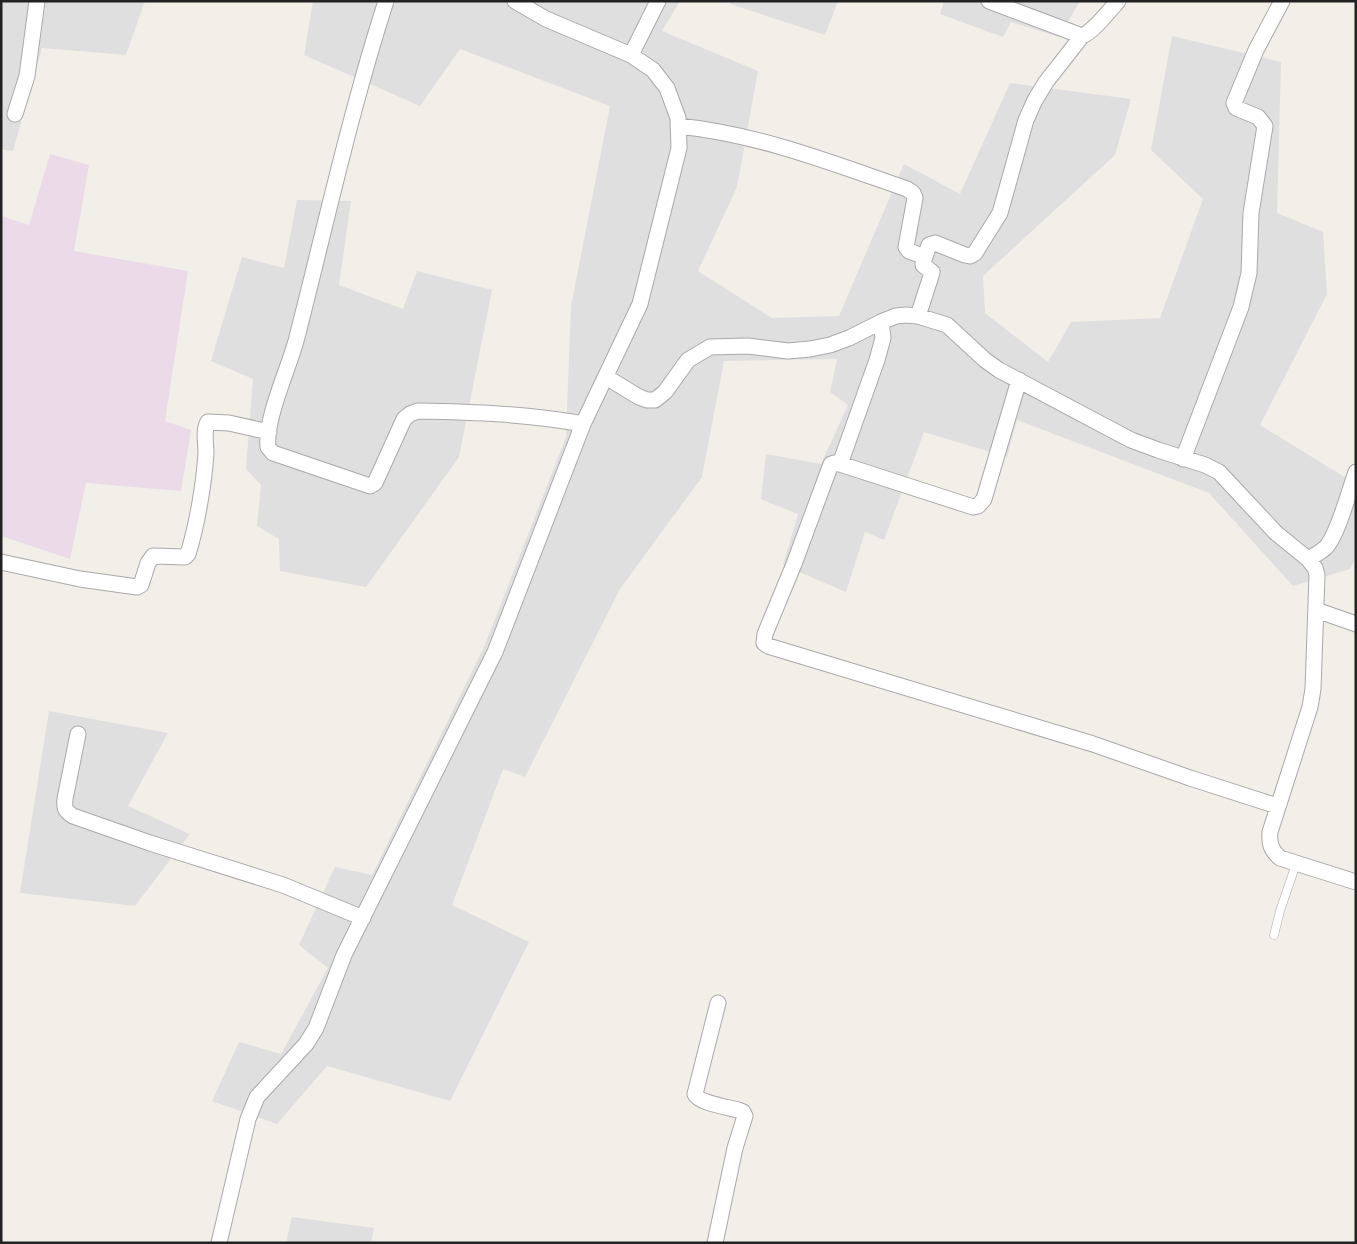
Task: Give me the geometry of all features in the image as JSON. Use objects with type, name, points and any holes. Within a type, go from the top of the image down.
[{"type":"street","points":[[15,114],[27,76],[38,1]]},
{"type":"street","points":[[386,1],[369,54],[295,344],[270,421],[268,447],[274,453],[370,486],[375,483],[404,419],[418,411],[512,414],[546,417],[583,424]]},
{"type":"street","points":[[219,1243],[248,1118],[257,1097],[306,1044],[316,1028],[344,955],[495,652],[583,424],[640,304],[679,148],[678,118],[668,88],[653,70],[631,55],[546,19],[515,1]]},
{"type":"street","points":[[631,55],[658,1]]},
{"type":"street","points":[[989,1],[1082,36]]},
{"type":"street","points":[[918,316],[931,276],[930,269],[923,265],[929,245],[935,243],[970,256],[975,253],[1000,213],[1026,120],[1035,100],[1046,82],[1082,36],[1086,35],[1118,1]]},
{"type":"street","points":[[1183,459],[1230,340],[1249,274],[1251,213],[1265,126],[1258,117],[1236,108],[1234,103],[1256,50],[1282,1]]},
{"type":"street","points":[[678,126],[744,136],[802,153],[913,192],[915,198],[906,247],[909,251],[925,257]]},
{"type":"street","points":[[606,377],[639,398],[655,400],[665,392],[688,360],[710,347],[748,346],[788,351],[810,349],[830,345],[849,338],[896,316],[918,316],[947,325],[985,360],[999,370],[1131,440],[1205,465],[1219,472],[1276,533],[1308,559],[1315,568],[1317,575],[1313,689],[1310,707],[1277,806],[1269,843],[1273,852],[1280,858],[1356,882]]},
{"type":"street","points":[[840,464],[877,360],[883,338],[880,322]]},
{"type":"street","points":[[1019,380],[984,499],[978,506],[973,507],[840,464],[834,463],[828,469],[794,564],[765,634],[764,644],[1093,744],[1277,806]]},
{"type":"street","points":[[1,562],[80,579],[137,587],[141,585],[148,562],[154,556],[180,558],[188,554],[198,510],[205,462],[205,428],[208,422],[229,423],[269,432]]},
{"type":"street","points":[[1308,559],[1327,546],[1334,534],[1356,472]]},
{"type":"street","points":[[1316,610],[1356,624]]},
{"type":"street","points":[[78,734],[64,808],[73,816],[150,843],[283,885],[362,918]]},
{"type":"street","points":[[714,1243],[735,1148],[745,1116],[743,1112],[696,1098],[694,1094],[718,1003]]},
{"type":"lane","points":[[1274,935],[1296,864]]},
{"type":"shaded area","points":[[1,1],[145,1],[126,55],[42,48],[13,151],[1,149]]},
{"type":"shaded area","points":[[313,1],[680,1],[662,31],[758,71],[737,187],[698,271],[772,318],[839,316],[904,164],[960,194],[1010,83],[1131,99],[1115,155],[983,276],[985,313],[1048,362],[1071,322],[1160,318],[1203,199],[1151,150],[1172,36],[1281,62],[1277,213],[1323,232],[1327,294],[1260,425],[1356,484],[1356,557],[1350,569],[1293,586],[1209,493],[1017,420],[1007,457],[924,432],[884,540],[865,532],[846,592],[783,565],[798,514],[761,499],[766,454],[821,464],[848,405],[830,392],[837,359],[724,361],[702,477],[620,589],[525,777],[503,769],[452,905],[529,942],[450,1101],[327,1066],[277,1124],[212,1101],[239,1042],[281,1054],[328,968],[299,945],[335,867],[372,875],[484,647],[566,437],[571,306],[610,106],[460,49],[420,106],[304,55]]},
{"type":"shaded area","points":[[732,1],[838,1],[825,35],[730,4]]},
{"type":"shaded area","points":[[944,1],[1080,1],[1059,37],[1011,22],[1003,37],[940,14]]},
{"type":"shaded area","points":[[50,154],[89,165],[74,251],[188,271],[165,421],[191,430],[181,491],[86,483],[70,559],[1,536],[1,216],[29,225]]},
{"type":"shaded area","points":[[297,200],[351,201],[339,285],[403,309],[417,271],[492,290],[459,457],[366,587],[280,571],[279,539],[257,526],[261,485],[246,469],[253,379],[211,361],[242,257],[284,268]]},
{"type":"shaded area","points":[[49,711],[168,733],[128,806],[190,834],[135,906],[20,893]]},
{"type":"shaded area","points":[[292,1217],[374,1228],[371,1243],[286,1243]]}]
